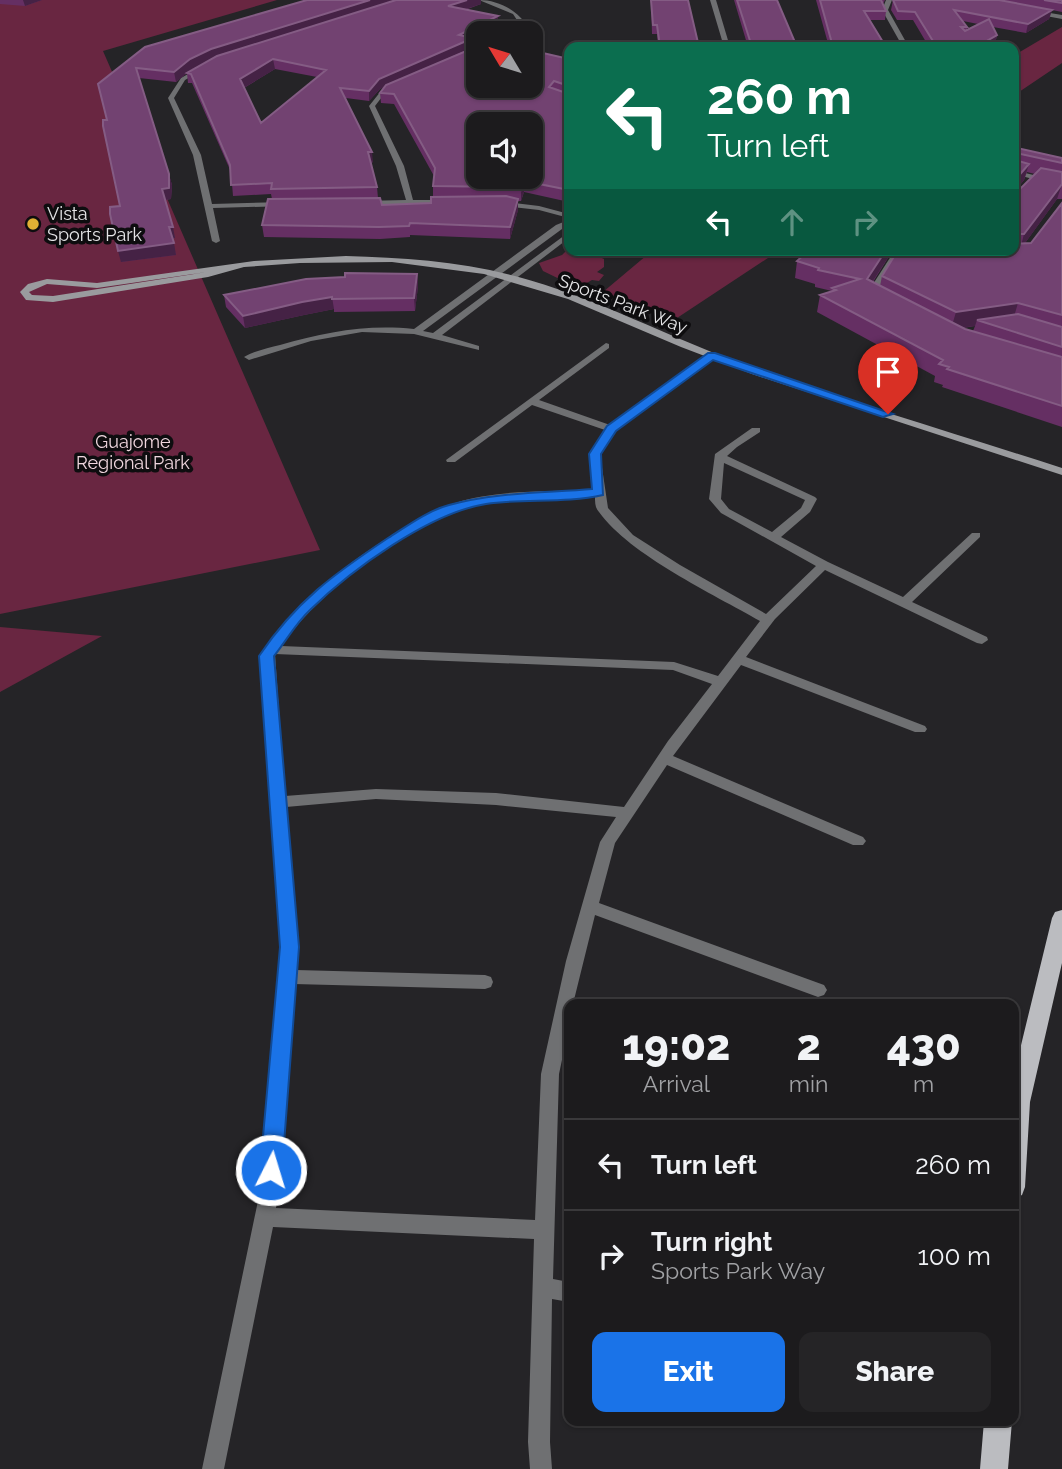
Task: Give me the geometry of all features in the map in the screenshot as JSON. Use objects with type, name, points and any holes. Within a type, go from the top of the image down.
[{"type":"main road","points":[[1019,1102],[1062,918]]},
{"type":"main road","points":[[993,1469],[997,1426]]},
{"type":"street","points":[[482,0],[515,13],[521,21]]},
{"type":"street","points":[[713,0],[726,42]]},
{"type":"street","points":[[888,0],[885,10],[904,42]]},
{"type":"street","points":[[1022,10],[1062,17]]},
{"type":"street","points":[[216,62],[189,75],[177,86],[171,97],[197,155],[216,241]]},
{"type":"street","points":[[406,82],[383,92],[372,106],[400,166],[410,202]]},
{"type":"street","points":[[1019,173],[1062,184]]},
{"type":"street","points":[[1027,185],[1034,177]]},
{"type":"street","points":[[356,203],[460,202]]},
{"type":"street","points":[[495,203],[539,208],[564,215]]},
{"type":"street","points":[[207,206],[302,204]]},
{"type":"street","points":[[418,330],[564,225]]},
{"type":"street","points":[[437,334],[564,238]]},
{"type":"street","points":[[881,301],[870,295],[892,259],[900,256]]},
{"type":"street","name":"Sports Park Way","points":[[241,266],[208,274],[53,299],[29,298],[24,292],[33,285],[53,281],[90,286],[201,268],[296,260],[360,259],[426,264],[493,274],[513,278],[712,356],[1062,472]]},
{"type":"street","points":[[248,356],[323,334],[388,327],[437,334],[476,348]]},
{"type":"street","points":[[451,460],[606,346]]},
{"type":"street","points":[[712,356],[611,429],[595,454],[602,509],[629,537],[676,568],[768,620]]},
{"type":"street","points":[[531,401],[611,429]]},
{"type":"street","points":[[756,430],[725,448],[719,456],[715,499],[725,512],[824,565],[982,640]]},
{"type":"street","points":[[719,456],[811,499],[806,510],[773,537]]},
{"type":"street","points":[[214,1469],[269,1196],[289,947],[267,656],[302,609],[335,579],[433,516],[460,505],[487,500],[599,493]]},
{"type":"street","points":[[904,603],[976,535]]},
{"type":"street","points":[[569,999],[574,961],[608,842],[664,758],[768,620],[824,565]]},
{"type":"street","points":[[271,650],[674,666],[721,682]]},
{"type":"street","points":[[738,659],[920,729]]},
{"type":"street","points":[[664,758],[858,841]]},
{"type":"street","points":[[277,802],[376,793],[496,799],[627,813]]},
{"type":"street","points":[[590,906],[818,990]]},
{"type":"street","points":[[287,977],[485,982]]},
{"type":"street","points":[[541,1469],[539,1442],[542,1287],[551,1073],[563,1044]]},
{"type":"street","points":[[264,1217],[545,1230]]},
{"type":"street","points":[[542,1287],[564,1291]]},
{"type":"green space","name":"Guajome Regional Park","points":[[0,0],[277,0],[103,51],[320,550],[0,614]]},
{"type":"green space","points":[[1062,27],[1062,63],[1019,92],[1019,52]]},
{"type":"green space","points":[[562,255],[597,256],[604,259],[604,267],[597,272],[604,275],[599,281],[592,280],[578,288],[543,271],[539,263]]},
{"type":"green space","points":[[646,256],[771,256],[677,318],[603,292]]},
{"type":"green space","points":[[0,627],[102,636],[0,692]]},
{"type":"building","points":[[307,0],[370,0],[211,49],[190,59],[174,72],[136,68],[169,174],[169,188],[162,189],[173,227],[169,227],[174,243],[118,251],[110,207],[120,206],[103,126],[103,120],[107,120],[98,84],[145,47]]},
{"type":"building","points":[[396,0],[467,0],[448,6],[498,16],[488,21],[466,21],[466,32],[459,35],[466,36],[466,41],[379,79],[369,91],[340,88],[372,152],[368,152],[377,187],[271,189],[272,183],[231,185],[230,165],[191,74],[187,73],[217,56]],"holes":[[[273,59],[326,70],[261,123],[240,79]]]},
{"type":"building","points":[[651,0],[688,0],[698,42],[659,42],[657,25],[653,25]]},
{"type":"building","points":[[737,0],[777,0],[795,42],[750,42]]},
{"type":"building","points":[[820,0],[881,0],[886,11],[864,11],[883,42],[832,42]]},
{"type":"building","points":[[893,0],[999,0],[1052,10],[1028,24],[954,10],[967,27],[961,27],[965,31],[989,19],[997,35],[985,42],[934,42],[915,12],[898,11]]},
{"type":"building","points":[[466,51],[466,98],[543,98],[543,53],[564,58],[564,84],[554,81],[549,87],[564,92],[564,189],[543,185],[543,112],[466,112],[466,186],[433,186],[435,168],[394,94],[380,93],[386,85]]},
{"type":"building","points":[[1019,148],[1062,158],[1062,163],[1019,154]]},
{"type":"building","points":[[1019,161],[1029,164],[1019,175]]},
{"type":"building","points":[[1041,168],[1062,172],[1062,184],[1024,234],[1019,234],[1019,190]]},
{"type":"building","points":[[506,196],[518,199],[510,227],[410,223],[409,226],[379,227],[262,225],[268,199],[380,198],[382,205],[431,203],[431,197]]},
{"type":"building","points":[[1062,203],[1062,315],[1018,303],[956,312],[882,276],[894,256],[1019,256],[1019,244],[1031,243]]},
{"type":"building","points":[[802,256],[882,256],[867,279],[965,329],[1062,357],[1062,406],[947,369],[949,367],[939,364],[943,360],[820,295],[860,279],[818,270],[819,268],[797,261]]},
{"type":"building","points":[[345,273],[417,274],[414,298],[332,297],[243,316],[224,295],[306,279],[345,277]]},
{"type":"building","points":[[1018,314],[1062,327],[1062,347],[977,320]]},
{"type":"place","name":"Vista Sports Park","points":[[33,224]]},
{"type":"route","points":[[271,1170],[289,947],[267,656],[302,609],[335,579],[415,526],[450,508],[487,500],[599,493],[595,454],[611,429],[712,356],[888,414]]}]
